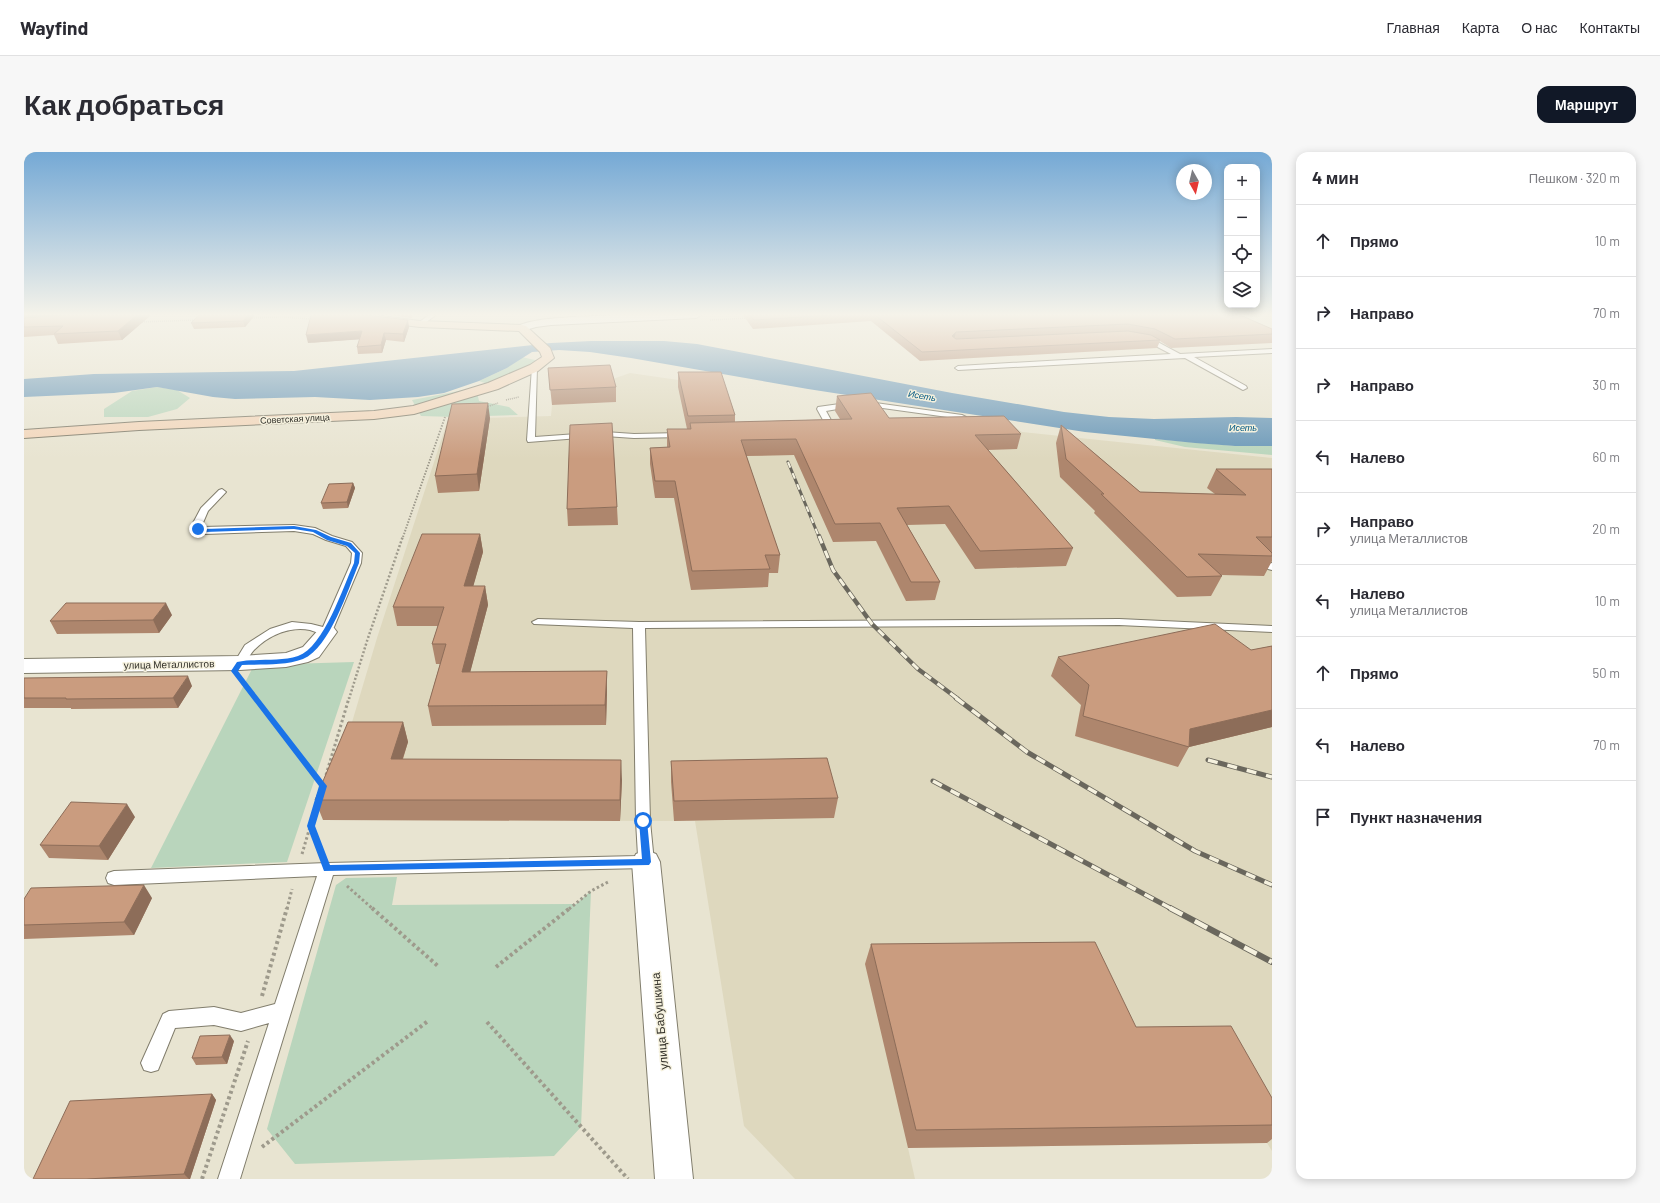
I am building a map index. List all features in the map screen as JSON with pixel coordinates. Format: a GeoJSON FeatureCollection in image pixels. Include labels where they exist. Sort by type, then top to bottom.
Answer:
{"type":"FeatureCollection","features":[{"type":"Feature","properties":{"kind":"street","name":"Советская улица"},"geometry":{"type":"LineString","coordinates":[[26,435],[139,426],[374,415],[414,410],[493,386],[534,368],[541,363]]}},
{"type":"Feature","properties":{"kind":"street","name":"улица Металлистов"},"geometry":{"type":"LineString","coordinates":[[24,666],[240,663],[300,657],[312,652],[327,632]]}},
{"type":"Feature","properties":{"kind":"street","name":"улица Бабушкина"},"geometry":{"type":"LineString","coordinates":[[646,862],[674,1179]]}},
{"type":"Feature","properties":{"kind":"lane"},"geometry":{"type":"LineString","coordinates":[[958,368],[1051,363]]}},
{"type":"Feature","properties":{"kind":"lane"},"geometry":{"type":"LineString","coordinates":[[1199,363],[1244,388]]}},
{"type":"Feature","properties":{"kind":"lane"},"geometry":{"type":"LineString","coordinates":[[534,368],[531,440],[605,434],[634,436],[690,434]]}},
{"type":"Feature","properties":{"kind":"lane"},"geometry":{"type":"LineString","coordinates":[[825,431],[833,431],[821,409],[861,403],[962,417]]}},
{"type":"Feature","properties":{"kind":"lane"},"geometry":{"type":"LineString","coordinates":[[222,492],[204,510],[197,526],[198,529],[294,528],[314,531],[329,538],[349,544],[357,553],[356,563],[327,632],[311,627],[292,626],[274,631],[249,648],[240,663]]}},
{"type":"Feature","properties":{"kind":"lane"},"geometry":{"type":"LineString","coordinates":[[538,622],[639,625],[1119,622],[1272,629]]}},
{"type":"Feature","properties":{"kind":"lane"},"geometry":{"type":"LineString","coordinates":[[114,878],[327,868],[646,862],[643,821],[639,625]]}},
{"type":"Feature","properties":{"kind":"lane"},"geometry":{"type":"LineString","coordinates":[[230,1174],[283,1011],[327,868]]}},
{"type":"Feature","properties":{"kind":"lane"},"geometry":{"type":"LineString","coordinates":[[151,1063],[169,1020],[214,1016],[241,1022],[283,1011]]}},
{"type":"Feature","properties":{"kind":"path"},"geometry":{"type":"LineString","coordinates":[[484,408],[492,406],[502,400],[532,396]]}},
{"type":"Feature","properties":{"kind":"path"},"geometry":{"type":"LineString","coordinates":[[321,792],[367,641],[445,416]]}},
{"type":"Feature","properties":{"kind":"path"},"geometry":{"type":"LineString","coordinates":[[240,663],[235,671],[323,786]]}},
{"type":"Feature","properties":{"kind":"path"},"geometry":{"type":"LineString","coordinates":[[202,1179],[256,1018],[297,870],[319,799]]}},
{"type":"Feature","properties":{"kind":"path"},"geometry":{"type":"LineString","coordinates":[[311,826],[327,868],[439,967]]}},
{"type":"Feature","properties":{"kind":"path"},"geometry":{"type":"LineString","coordinates":[[496,967],[591,891]]}},
{"type":"Feature","properties":{"kind":"path"},"geometry":{"type":"LineString","coordinates":[[230,1174],[428,1021]]}},
{"type":"Feature","properties":{"kind":"path"},"geometry":{"type":"LineString","coordinates":[[487,1022],[628,1179]]}},
{"type":"Feature","properties":{"kind":"shaded area"},"geometry":{"type":"Polygon","coordinates":[[[630,373],[720,386],[733,427],[1003,420],[1022,432],[1272,458],[1272,1151],[1267,1143],[908,1148],[915,1179],[795,1179],[744,1126],[695,821],[323,820],[377,638],[448,419],[551,416],[552,405],[616,402],[610,380],[630,373]]]}},
{"type":"Feature","properties":{"kind":"green space"},"geometry":{"type":"Polygon","coordinates":[[[514,363],[535,363],[488,384],[479,381],[507,368],[514,363]]]}},
{"type":"Feature","properties":{"kind":"green space"},"geometry":{"type":"Polygon","coordinates":[[[157,387],[177,390],[190,398],[177,409],[148,417],[104,417],[104,409],[132,391],[157,387]]]}},
{"type":"Feature","properties":{"kind":"green space"},"geometry":{"type":"Polygon","coordinates":[[[464,390],[477,392],[479,401],[509,407],[518,415],[454,417],[421,416],[412,400],[464,390]]]}},
{"type":"Feature","properties":{"kind":"green space"},"geometry":{"type":"Polygon","coordinates":[[[1155,439],[1235,446],[1272,446],[1272,455],[1185,447],[1155,439]]]}},
{"type":"Feature","properties":{"kind":"green space"},"geometry":{"type":"Polygon","coordinates":[[[354,662],[287,862],[151,868],[254,665],[354,662]]]}},
{"type":"Feature","properties":{"kind":"green space"},"geometry":{"type":"Polygon","coordinates":[[[397,877],[392,905],[576,904],[591,891],[581,1127],[554,1156],[295,1164],[267,1129],[336,885],[346,878],[397,877]]]}},
{"type":"Feature","properties":{"kind":"water"},"geometry":{"type":"Polygon","coordinates":[[[368,363],[515,363],[479,381],[444,393],[418,397],[370,400],[315,397],[235,399],[213,397],[157,387],[114,393],[24,397],[24,379],[94,374],[294,371],[368,363]]]}},
{"type":"Feature","properties":{"kind":"water","name":"Исеть"},"geometry":{"type":"Polygon","coordinates":[[[659,363],[795,363],[952,393],[1064,412],[1109,417],[1154,419],[1236,417],[1272,418],[1272,446],[1235,446],[1085,432],[808,389],[659,363]]]}},
{"type":"Feature","properties":{"kind":"building"},"geometry":{"type":"Polygon","coordinates":[[[610,365],[616,387],[550,390],[548,368],[610,365]]]}},
{"type":"Feature","properties":{"kind":"building"},"geometry":{"type":"Polygon","coordinates":[[[678,372],[721,372],[735,415],[688,416],[678,372]]]}},
{"type":"Feature","properties":{"kind":"building"},"geometry":{"type":"Polygon","coordinates":[[[871,393],[889,418],[1004,416],[1021,434],[975,435],[1073,548],[980,551],[949,506],[897,508],[940,582],[911,582],[880,523],[835,524],[796,439],[741,440],[780,555],[765,555],[770,569],[692,571],[675,481],[655,481],[650,448],[670,447],[667,429],[691,429],[690,423],[852,419],[837,396],[871,393]]]}},
{"type":"Feature","properties":{"kind":"building"},"geometry":{"type":"Polygon","coordinates":[[[488,403],[477,474],[435,476],[452,404],[488,403]]]}},
{"type":"Feature","properties":{"kind":"building"},"geometry":{"type":"Polygon","coordinates":[[[612,423],[617,507],[567,509],[570,425],[612,423]]]}},
{"type":"Feature","properties":{"kind":"building"},"geometry":{"type":"Polygon","coordinates":[[[1061,425],[1140,492],[1246,495],[1216,469],[1272,469],[1272,537],[1256,537],[1272,553],[1272,556],[1198,554],[1222,576],[1187,577],[1101,494],[1104,494],[1066,459],[1061,425]]]}},
{"type":"Feature","properties":{"kind":"building"},"geometry":{"type":"Polygon","coordinates":[[[353,483],[347,502],[321,503],[329,484],[353,483]]]}},
{"type":"Feature","properties":{"kind":"building"},"geometry":{"type":"Polygon","coordinates":[[[422,534],[480,534],[464,586],[485,586],[462,672],[607,671],[605,705],[428,706],[446,644],[432,644],[444,607],[393,607],[422,534]]]}},
{"type":"Feature","properties":{"kind":"building"},"geometry":{"type":"Polygon","coordinates":[[[66,603],[166,603],[153,620],[50,621],[66,603]]]}},
{"type":"Feature","properties":{"kind":"building"},"geometry":{"type":"Polygon","coordinates":[[[1215,624],[1251,650],[1272,646],[1272,710],[1190,729],[1189,747],[1083,716],[1089,685],[1058,657],[1215,624]]]}},
{"type":"Feature","properties":{"kind":"building"},"geometry":{"type":"Polygon","coordinates":[[[188,676],[173,698],[24,698],[24,678],[188,676]]]}},
{"type":"Feature","properties":{"kind":"building"},"geometry":{"type":"Polygon","coordinates":[[[348,722],[403,722],[391,759],[621,760],[620,800],[315,800],[348,722]]]}},
{"type":"Feature","properties":{"kind":"building"},"geometry":{"type":"Polygon","coordinates":[[[827,758],[838,798],[674,801],[671,761],[827,758]]]}},
{"type":"Feature","properties":{"kind":"building"},"geometry":{"type":"Polygon","coordinates":[[[71,802],[127,804],[99,846],[40,845],[71,802]]]}},
{"type":"Feature","properties":{"kind":"building"},"geometry":{"type":"Polygon","coordinates":[[[144,885],[124,922],[24,925],[24,899],[31,888],[144,885]]]}},
{"type":"Feature","properties":{"kind":"building"},"geometry":{"type":"Polygon","coordinates":[[[1095,942],[1136,1027],[1231,1026],[1272,1098],[1272,1125],[916,1130],[871,944],[1095,942]]]}},
{"type":"Feature","properties":{"kind":"building"},"geometry":{"type":"Polygon","coordinates":[[[230,1035],[222,1057],[192,1058],[200,1036],[230,1035]]]}},
{"type":"Feature","properties":{"kind":"building"},"geometry":{"type":"Polygon","coordinates":[[[212,1094],[184,1174],[86,1179],[33,1179],[70,1101],[212,1094]]]}},
{"type":"Feature","properties":{"kind":"railway"},"geometry":{"type":"LineString","coordinates":[[788,462],[819,537]]}},
{"type":"Feature","properties":{"kind":"railway"},"geometry":{"type":"LineString","coordinates":[[819,536],[833,570],[872,624],[918,669],[958,699]]}},
{"type":"Feature","properties":{"kind":"railway"},"geometry":{"type":"LineString","coordinates":[[956,698],[1027,752],[1195,851],[1272,885]]}},
{"type":"Feature","properties":{"kind":"railway"},"geometry":{"type":"LineString","coordinates":[[1208,760],[1272,777]]}},
{"type":"Feature","properties":{"kind":"railway"},"geometry":{"type":"LineString","coordinates":[[933,781],[1172,909]]}},
{"type":"Feature","properties":{"kind":"railway"},"geometry":{"type":"LineString","coordinates":[[1170,908],[1272,962]]}},
{"type":"Feature","properties":{"kind":"route"},"geometry":{"type":"LineString","coordinates":[[198,529],[294,528],[314,531],[329,538],[349,544],[357,553],[356,563],[327,632],[312,652],[300,657],[286,660],[240,663],[235,671],[323,786],[311,826],[327,868],[646,862],[643,821]]}}]}
